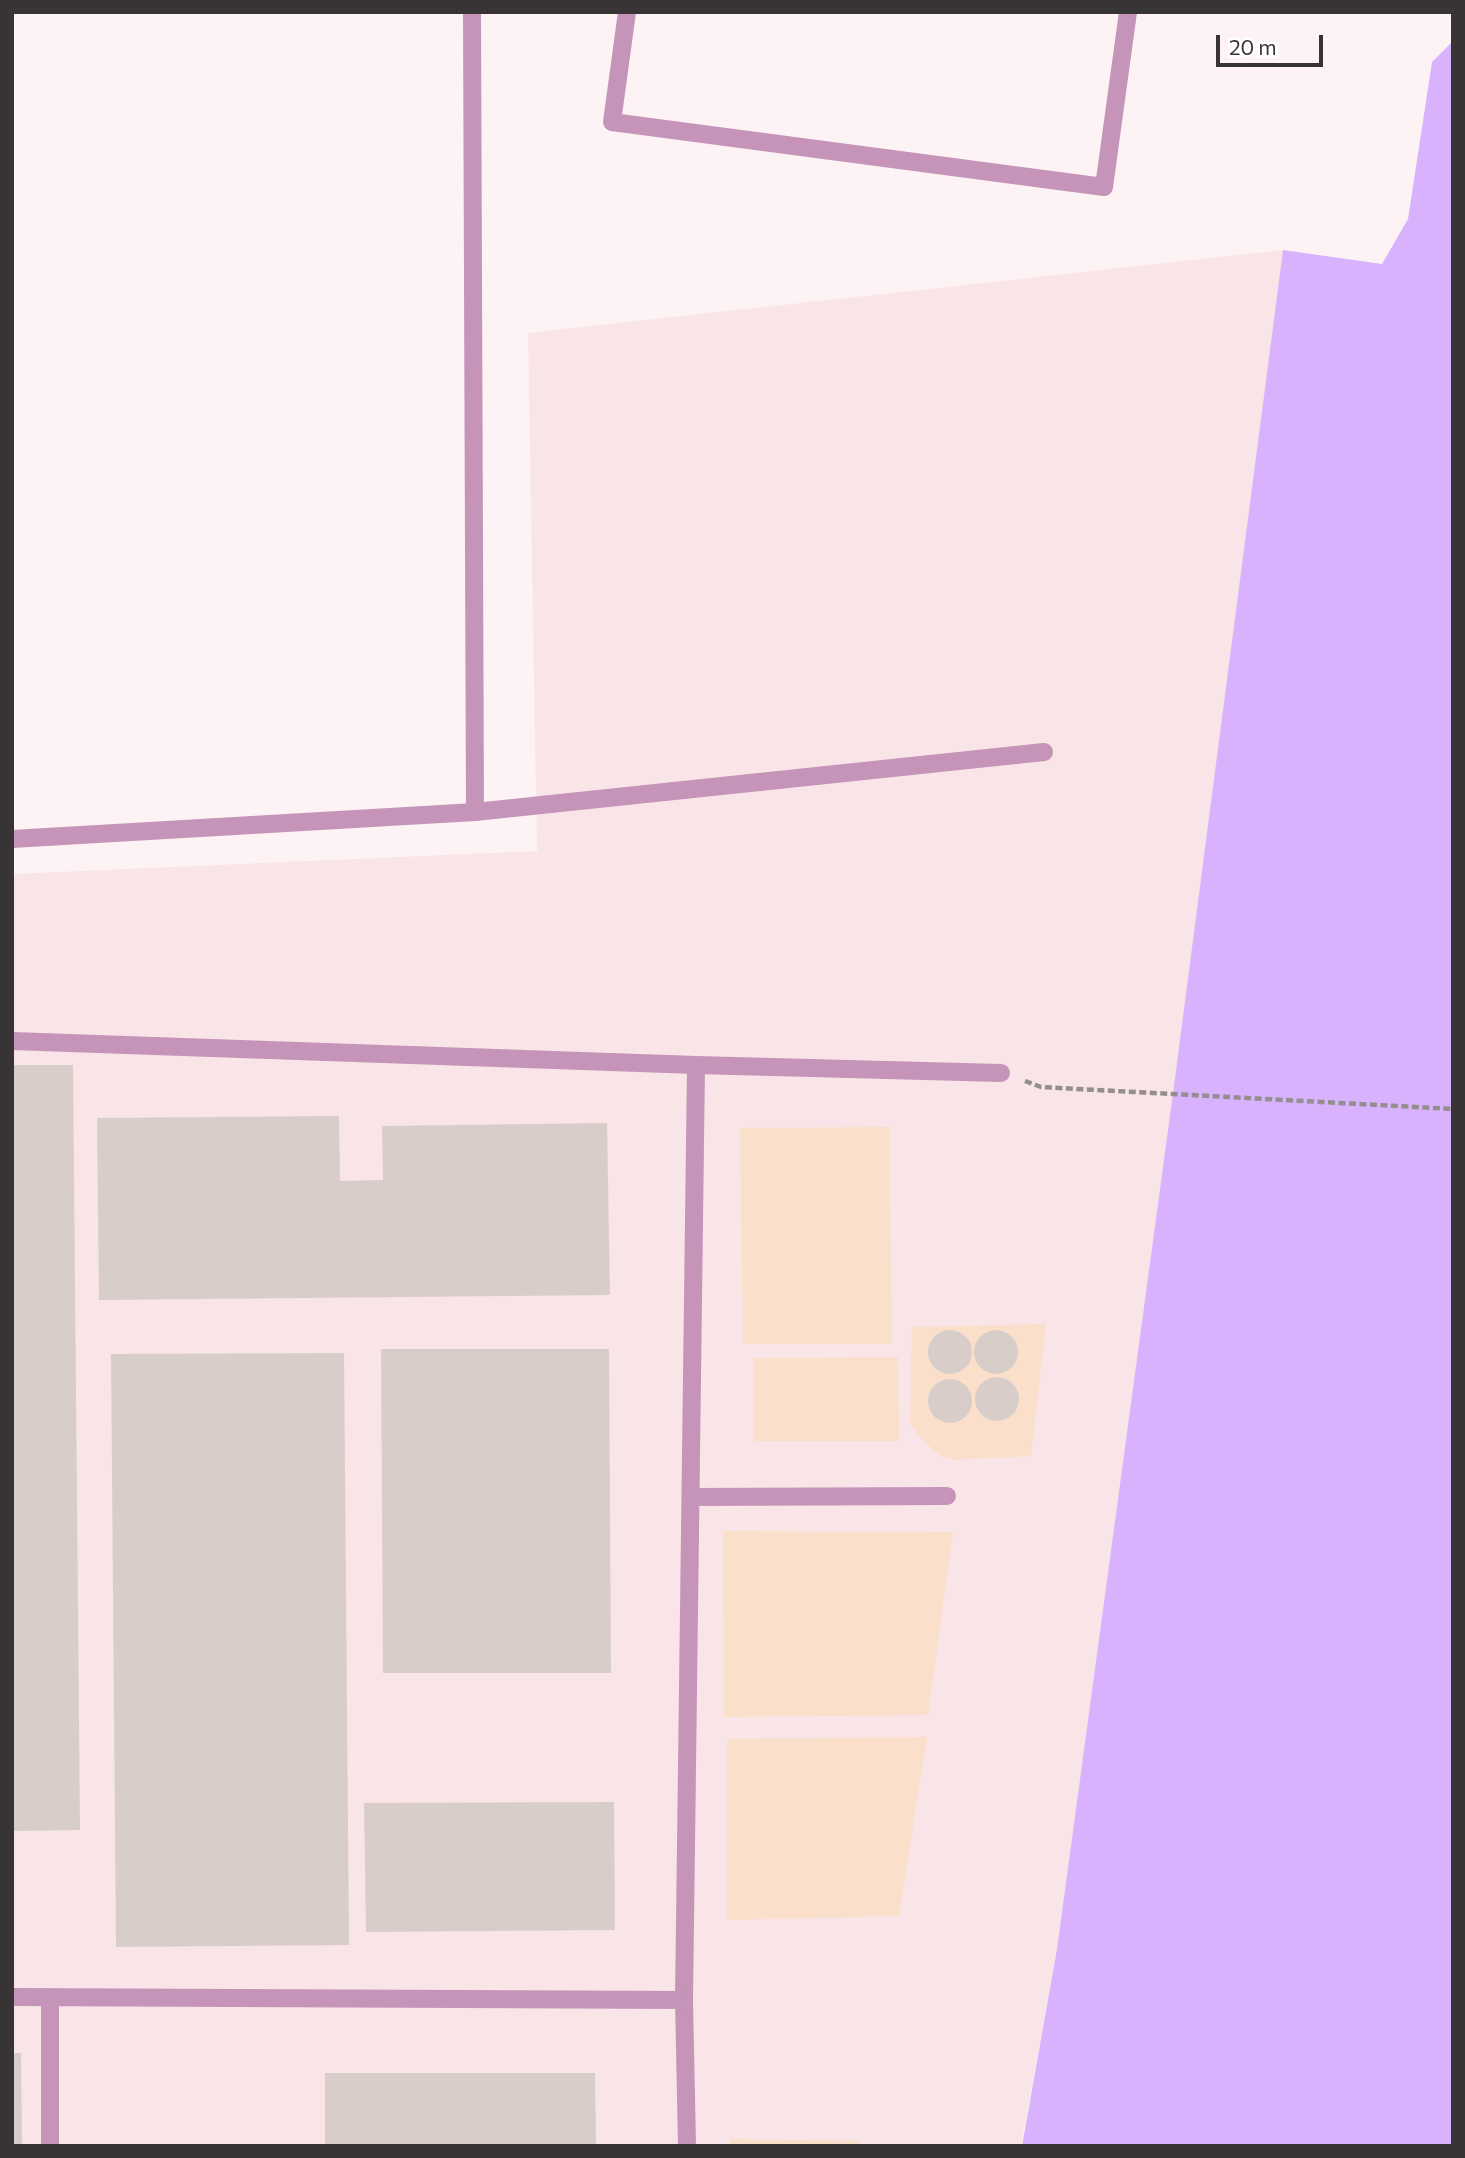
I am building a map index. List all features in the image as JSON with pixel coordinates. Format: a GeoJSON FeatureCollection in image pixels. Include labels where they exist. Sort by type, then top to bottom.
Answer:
{"type":"FeatureCollection","features":[{"type":"Feature","properties":{"kind":"street"},"geometry":{"type":"LineString","coordinates":[[472,12],[475,812]]}},
{"type":"Feature","properties":{"kind":"street"},"geometry":{"type":"LineString","coordinates":[[626,12],[612,122],[1104,187],[1128,12]]}},
{"type":"Feature","properties":{"kind":"street"},"geometry":{"type":"LineString","coordinates":[[12,839],[475,812],[1044,752]]}},
{"type":"Feature","properties":{"kind":"street"},"geometry":{"type":"LineString","coordinates":[[12,1041],[1001,1073]]}},
{"type":"Feature","properties":{"kind":"street"},"geometry":{"type":"LineString","coordinates":[[687,2146],[684,2000],[696,1065]]}},
{"type":"Feature","properties":{"kind":"street"},"geometry":{"type":"LineString","coordinates":[[691,1497],[947,1496]]}},
{"type":"Feature","properties":{"kind":"street"},"geometry":{"type":"LineString","coordinates":[[12,1997],[684,2000]]}},
{"type":"Feature","properties":{"kind":"street"},"geometry":{"type":"LineString","coordinates":[[50,1998],[50,2146]]}},
{"type":"Feature","properties":{"kind":"path"},"geometry":{"type":"LineString","coordinates":[[1001,1073],[1041,1087],[1453,1110]]}},
{"type":"Feature","properties":{"kind":"shaded area"},"geometry":{"type":"Polygon","coordinates":[[[1453,41],[1453,2146],[1022,2146],[1057,1949],[1173,1093],[1283,250],[1382,264],[1408,219],[1432,62],[1453,41]]]}},
{"type":"Feature","properties":{"kind":"shaded area"},"geometry":{"type":"Polygon","coordinates":[[[1283,250],[1173,1093],[1057,1949],[1021,2146],[12,2146],[12,874],[537,851],[528,333],[1283,250]]]}},
{"type":"Feature","properties":{"kind":"shaded area"},"geometry":{"type":"Polygon","coordinates":[[[889,1127],[892,1344],[743,1344],[740,1128],[889,1127]]]}},
{"type":"Feature","properties":{"kind":"shaded area"},"geometry":{"type":"Polygon","coordinates":[[[1046,1324],[1031,1456],[953,1460],[939,1455],[921,1438],[910,1423],[912,1327],[1046,1324]]]}},
{"type":"Feature","properties":{"kind":"shaded area"},"geometry":{"type":"Polygon","coordinates":[[[898,1357],[899,1441],[754,1441],[753,1358],[898,1357]]]}},
{"type":"Feature","properties":{"kind":"shaded area"},"geometry":{"type":"Polygon","coordinates":[[[723,1531],[953,1532],[928,1715],[724,1717],[723,1531]]]}},
{"type":"Feature","properties":{"kind":"shaded area"},"geometry":{"type":"Polygon","coordinates":[[[927,1737],[899,1916],[727,1920],[727,1739],[927,1737]]]}},
{"type":"Feature","properties":{"kind":"shaded area"},"geometry":{"type":"Polygon","coordinates":[[[730,2139],[860,2141],[859,2146],[730,2146],[730,2139]]]}},
{"type":"Feature","properties":{"kind":"building"},"geometry":{"type":"Polygon","coordinates":[[[12,1065],[73,1065],[80,1830],[12,1831],[12,1065]]]}},
{"type":"Feature","properties":{"kind":"building"},"geometry":{"type":"Polygon","coordinates":[[[339,1116],[340,1181],[383,1180],[382,1126],[607,1123],[610,1295],[99,1300],[97,1118],[339,1116]]]}},
{"type":"Feature","properties":{"kind":"building"},"geometry":{"type":"Polygon","coordinates":[[[950,1330],[959,1331],[966,1336],[971,1343],[971,1361],[966,1368],[959,1373],[950,1374],[941,1373],[934,1368],[929,1361],[928,1352],[929,1343],[934,1336],[941,1331],[950,1330]]]}},
{"type":"Feature","properties":{"kind":"building"},"geometry":{"type":"Polygon","coordinates":[[[996,1330],[1005,1331],[1012,1336],[1017,1343],[1017,1361],[1012,1368],[1005,1373],[996,1374],[987,1373],[980,1368],[975,1361],[974,1352],[975,1343],[980,1336],[987,1331],[996,1330]]]}},
{"type":"Feature","properties":{"kind":"building"},"geometry":{"type":"Polygon","coordinates":[[[381,1349],[609,1349],[611,1673],[383,1673],[381,1349]]]}},
{"type":"Feature","properties":{"kind":"building"},"geometry":{"type":"Polygon","coordinates":[[[344,1353],[349,1945],[116,1947],[111,1354],[344,1353]]]}},
{"type":"Feature","properties":{"kind":"building"},"geometry":{"type":"Polygon","coordinates":[[[997,1377],[1006,1378],[1013,1383],[1018,1390],[1018,1408],[1013,1415],[1006,1420],[997,1421],[988,1420],[981,1415],[976,1408],[975,1399],[976,1390],[981,1383],[988,1378],[997,1377]]]}},
{"type":"Feature","properties":{"kind":"building"},"geometry":{"type":"Polygon","coordinates":[[[950,1379],[959,1380],[966,1385],[971,1392],[971,1410],[966,1417],[959,1422],[950,1423],[941,1422],[934,1417],[929,1410],[928,1401],[929,1392],[934,1385],[941,1380],[950,1379]]]}},
{"type":"Feature","properties":{"kind":"building"},"geometry":{"type":"Polygon","coordinates":[[[614,1802],[615,1930],[366,1932],[364,1803],[614,1802]]]}},
{"type":"Feature","properties":{"kind":"building"},"geometry":{"type":"Polygon","coordinates":[[[12,2053],[21,2053],[22,2146],[12,2146],[12,2053]]]}},
{"type":"Feature","properties":{"kind":"building"},"geometry":{"type":"Polygon","coordinates":[[[325,2073],[595,2073],[596,2146],[325,2146],[325,2073]]]}}]}
